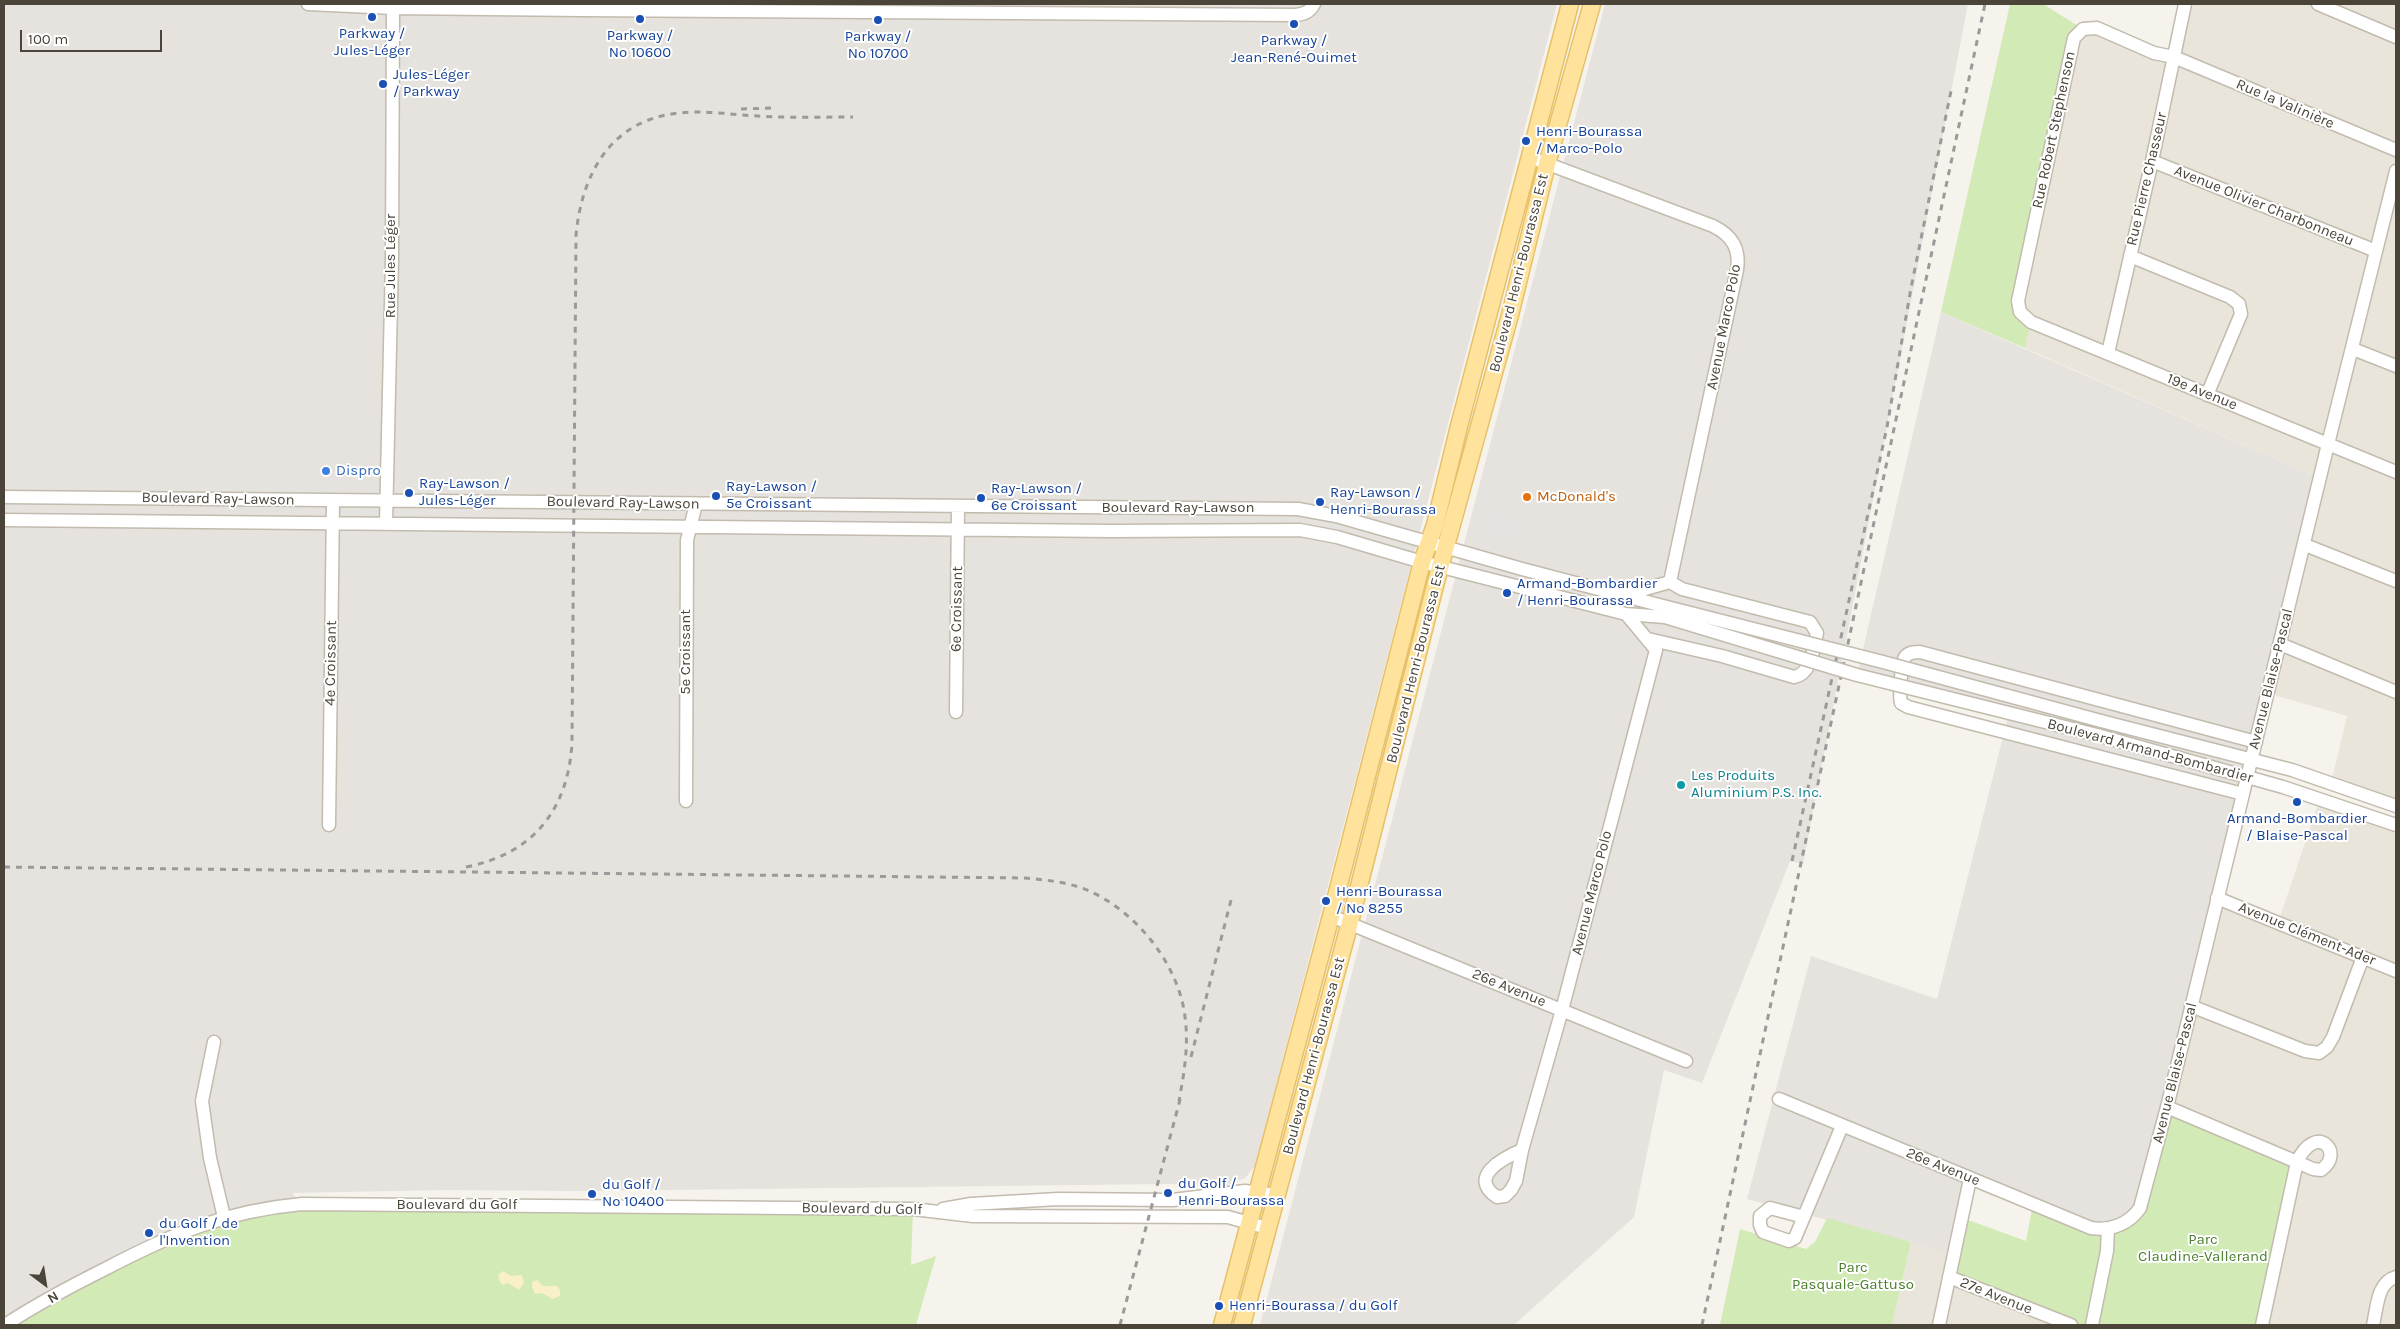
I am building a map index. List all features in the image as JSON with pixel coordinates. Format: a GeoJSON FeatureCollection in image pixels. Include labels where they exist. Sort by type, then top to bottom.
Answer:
{"type":"FeatureCollection","features":[{"type":"Feature","properties":{"kind":"main road","name":"Boulevard Henri-Bourassa Est"},"geometry":{"type":"LineString","coordinates":[[1222,1325],[1570,4]]}},
{"type":"Feature","properties":{"kind":"main road","name":"Boulevard Henri-Bourassa Est"},"geometry":{"type":"LineString","coordinates":[[1242,1325],[1350,922],[1440,566],[1447,547],[1512,306],[1547,164],[1592,4]]}},
{"type":"Feature","properties":{"kind":"street"},"geometry":{"type":"LineString","coordinates":[[308,4],[393,8],[1304,14],[1314,4]]}},
{"type":"Feature","properties":{"kind":"street","name":"Rue Pierre Chasseur"},"geometry":{"type":"LineString","coordinates":[[2108,353],[2152,161],[2185,4]]}},
{"type":"Feature","properties":{"kind":"street"},"geometry":{"type":"LineString","coordinates":[[2318,4],[2396,36]]}},
{"type":"Feature","properties":{"kind":"street","name":"Rue Jules Léger"},"geometry":{"type":"LineString","coordinates":[[386,523],[392,269],[393,8]]}},
{"type":"Feature","properties":{"kind":"street","name":"Rue Robert Stephenson"},"geometry":{"type":"LineString","coordinates":[[2018,301],[2074,38],[2083,29],[2090,27],[2154,53],[2174,58]]}},
{"type":"Feature","properties":{"kind":"street","name":"Rue la Valinière"},"geometry":{"type":"LineString","coordinates":[[2174,58],[2396,150]]}},
{"type":"Feature","properties":{"kind":"street","name":"Avenue Marco Polo"},"geometry":{"type":"LineString","coordinates":[[1530,158],[1713,226],[1727,235],[1737,248],[1738,270],[1670,582]]}},
{"type":"Feature","properties":{"kind":"street","name":"Avenue Olivier Charbonneau"},"geometry":{"type":"LineString","coordinates":[[2152,161],[2376,251]]}},
{"type":"Feature","properties":{"kind":"street","name":"Avenue Blaise-Pascal"},"geometry":{"type":"LineString","coordinates":[[2108,1228],[2128,1220],[2140,1208],[2168,1107],[2217,898],[2396,171]]}},
{"type":"Feature","properties":{"kind":"street"},"geometry":{"type":"LineString","coordinates":[[2130,256],[2230,297],[2239,304],[2241,314],[2207,395]]}},
{"type":"Feature","properties":{"kind":"street","name":"19e Avenue"},"geometry":{"type":"LineString","coordinates":[[2018,301],[2020,312],[2031,322],[2396,472]]}},
{"type":"Feature","properties":{"kind":"street"},"geometry":{"type":"LineString","coordinates":[[2353,349],[2396,366]]}},
{"type":"Feature","properties":{"kind":"street","name":"Boulevard Ray-Lawson"},"geometry":{"type":"LineString","coordinates":[[4,497],[1298,509],[1336,516],[1447,547]]}},
{"type":"Feature","properties":{"kind":"street","name":"4e Croissant"},"geometry":{"type":"LineString","coordinates":[[329,825],[333,501]]}},
{"type":"Feature","properties":{"kind":"street","name":"5e Croissant"},"geometry":{"type":"LineString","coordinates":[[686,801],[687,540],[696,504]]}},
{"type":"Feature","properties":{"kind":"street","name":"6e Croissant"},"geometry":{"type":"LineString","coordinates":[[956,712],[958,506]]}},
{"type":"Feature","properties":{"kind":"street"},"geometry":{"type":"LineString","coordinates":[[998,506],[998,529]]}},
{"type":"Feature","properties":{"kind":"street","name":"Boulevard Ray-Lawson"},"geometry":{"type":"LineString","coordinates":[[4,520],[1300,530],[1337,537],[1440,566]]}},
{"type":"Feature","properties":{"kind":"street"},"geometry":{"type":"LineString","coordinates":[[2305,545],[2396,581]]}},
{"type":"Feature","properties":{"kind":"street","name":"Boulevard Armand-Bombardier"},"geometry":{"type":"LineString","coordinates":[[1447,547],[1623,595],[1664,611],[1857,675],[2098,735],[2320,798],[2396,825]]}},
{"type":"Feature","properties":{"kind":"street","name":"Boulevard Armand-Bombardier"},"geometry":{"type":"LineString","coordinates":[[1440,566],[1626,614],[1664,611],[1883,662],[2300,773],[2396,806]]}},
{"type":"Feature","properties":{"kind":"street"},"geometry":{"type":"LineString","coordinates":[[1626,614],[1648,639],[1722,656],[1794,678],[1801,676],[1806,670],[1817,633],[1810,622],[1682,589],[1670,582]]}},
{"type":"Feature","properties":{"kind":"street","name":"Boulevard Armand-Bombardier"},"geometry":{"type":"LineString","coordinates":[[1623,595],[1670,582]]}},
{"type":"Feature","properties":{"kind":"street","name":"Avenue Marco Polo"},"geometry":{"type":"LineString","coordinates":[[1522,1150],[1562,1010],[1656,650],[1648,639]]}},
{"type":"Feature","properties":{"kind":"street"},"geometry":{"type":"LineString","coordinates":[[2280,644],[2396,692]]}},
{"type":"Feature","properties":{"kind":"street","name":"Boulevard Armand-Bombardier"},"geometry":{"type":"LineString","coordinates":[[2243,794],[1908,706],[1901,703],[1899,695],[1904,658],[1910,653],[1920,652],[2256,742]]}},
{"type":"Feature","properties":{"kind":"street","name":"Avenue Clément-Ader"},"geometry":{"type":"LineString","coordinates":[[2217,898],[2396,971]]}},
{"type":"Feature","properties":{"kind":"street","name":"26e Avenue"},"geometry":{"type":"LineString","coordinates":[[1331,916],[1350,922],[1686,1061]]}},
{"type":"Feature","properties":{"kind":"street"},"geometry":{"type":"LineString","coordinates":[[2191,1006],[2305,1051],[2319,1053],[2327,1047],[2333,1037],[2363,957]]}},
{"type":"Feature","properties":{"kind":"street"},"geometry":{"type":"LineString","coordinates":[[214,1042],[202,1101],[210,1158],[224,1217]]}},
{"type":"Feature","properties":{"kind":"street","name":"26e Avenue"},"geometry":{"type":"LineString","coordinates":[[1779,1099],[2091,1228],[2108,1228]]}},
{"type":"Feature","properties":{"kind":"street"},"geometry":{"type":"LineString","coordinates":[[2168,1107],[2297,1162],[2262,1325]]}},
{"type":"Feature","properties":{"kind":"street"},"geometry":{"type":"LineString","coordinates":[[1804,1217],[1842,1126]]}},
{"type":"Feature","properties":{"kind":"street"},"geometry":{"type":"LineString","coordinates":[[1939,1325],[1970,1179]]}},
{"type":"Feature","properties":{"kind":"street","name":"Boulevard du Golf"},"geometry":{"type":"LineString","coordinates":[[5,1325],[55,1294],[175,1234],[224,1217],[274,1207],[302,1204],[935,1210],[971,1204],[1048,1199],[1173,1200],[1245,1191],[1278,1195]]}},
{"type":"Feature","properties":{"kind":"street","name":"Boulevard du Golf"},"geometry":{"type":"LineString","coordinates":[[935,1210],[956,1214],[992,1216],[1228,1217],[1267,1228]]}},
{"type":"Feature","properties":{"kind":"street"},"geometry":{"type":"LineString","coordinates":[[2092,1325],[2107,1251],[2108,1228]]}},
{"type":"Feature","properties":{"kind":"street","name":"27e Avenue"},"geometry":{"type":"LineString","coordinates":[[1949,1277],[2071,1325]]}},
{"type":"Feature","properties":{"kind":"street"},"geometry":{"type":"LineString","coordinates":[[2373,1325],[2384,1284],[2389,1279],[2396,1277]]}},
{"type":"Feature","properties":{"kind":"shaded area"},"geometry":{"type":"Polygon","coordinates":[[[4,4],[1557,4],[1255,1166],[1245,1178],[1227,1185],[1167,1184],[585,1191],[445,1190],[292,1193],[309,1212],[4,1325],[4,4]]]}},
{"type":"Feature","properties":{"kind":"shaded area"},"geometry":{"type":"Polygon","coordinates":[[[1605,4],[1968,4],[1803,864],[1790,861],[1702,1083],[1664,1070],[1634,1217],[1514,1325],[1260,1325],[1605,4]]]}},
{"type":"Feature","properties":{"kind":"shaded area"},"geometry":{"type":"Polygon","coordinates":[[[2185,4],[2396,4],[2396,806],[2331,783],[2347,716],[2267,693],[2321,479],[2025,348],[2031,322],[2018,301],[2074,38],[2097,28],[2174,57],[2185,4]]]}},
{"type":"Feature","properties":{"kind":"shaded area"},"geometry":{"type":"Polygon","coordinates":[[[1941,312],[2321,479],[2143,1201],[2108,1228],[1970,1179],[1953,1256],[1911,1242],[1747,1199],[1811,956],[1937,999],[2009,713],[1857,675],[1941,312]]]}},
{"type":"Feature","properties":{"kind":"shaded area"},"geometry":{"type":"Polygon","coordinates":[[[1487,469],[1501,472],[1492,507],[1527,516],[1519,546],[1470,533],[1487,469]]]}},
{"type":"Feature","properties":{"kind":"shaded area"},"geometry":{"type":"Polygon","coordinates":[[[2320,798],[2396,825],[2396,1325],[2262,1325],[2167,1107],[2217,898],[2278,923],[2320,798]]]}},
{"type":"Feature","properties":{"kind":"shaded area"},"geometry":{"type":"Polygon","coordinates":[[[1911,1242],[1953,1256],[2070,1325],[1892,1325],[1911,1242]]]}},
{"type":"Feature","properties":{"kind":"green space"},"geometry":{"type":"Polygon","coordinates":[[[2010,4],[2043,4],[2083,29],[2078,33],[2018,301],[2031,322],[2025,348],[1941,312],[2010,4]]]}},
{"type":"Feature","properties":{"kind":"green space","name":"Parc Claudine-Vallerand"},"geometry":{"type":"Polygon","coordinates":[[[2167,1107],[2297,1162],[2262,1325],[2070,1325],[1949,1277],[1960,1217],[2026,1241],[2033,1204],[2091,1228],[2135,1214],[2167,1107]]]}},
{"type":"Feature","properties":{"kind":"green space"},"geometry":{"type":"Polygon","coordinates":[[[274,1207],[913,1209],[911,1265],[936,1256],[916,1325],[5,1325],[136,1253],[274,1207]]]}},
{"type":"Feature","properties":{"kind":"green space","name":"Parc Pasquale-Gattuso"},"geometry":{"type":"Polygon","coordinates":[[[1827,1218],[1911,1242],[1892,1325],[1720,1325],[1740,1229],[1806,1249],[1815,1242],[1827,1218]]]}},
{"type":"Feature","properties":{"kind":"sand"},"geometry":{"type":"Polygon","coordinates":[[[503,1271],[511,1276],[522,1275],[524,1283],[519,1290],[508,1283],[503,1285],[500,1282],[498,1275],[503,1271]]]}},
{"type":"Feature","properties":{"kind":"sand"},"geometry":{"type":"Polygon","coordinates":[[[537,1280],[543,1286],[557,1286],[560,1290],[560,1296],[552,1299],[542,1293],[535,1294],[532,1282],[537,1280]]]}},
{"type":"Feature","properties":{"kind":"railway"},"geometry":{"type":"LineString","coordinates":[[1702,1325],[1985,4]]}},
{"type":"Feature","properties":{"kind":"railway"},"geometry":{"type":"LineString","coordinates":[[1792,861],[1887,427],[1911,288],[1951,91]]}},
{"type":"Feature","properties":{"kind":"railway"},"geometry":{"type":"LineString","coordinates":[[741,109],[773,108]]}},
{"type":"Feature","properties":{"kind":"railway"},"geometry":{"type":"LineString","coordinates":[[466,867],[490,861],[510,852],[528,840],[543,825],[554,808],[563,789],[569,767],[572,743],[576,235],[579,212],[593,171],[604,153],[618,138],[635,126],[655,118],[679,113],[699,112],[770,117],[853,117]]}},
{"type":"Feature","properties":{"kind":"railway"},"geometry":{"type":"LineString","coordinates":[[4,867],[1025,878],[1066,883],[1107,900],[1123,912],[1139,926],[1165,960],[1174,978],[1185,1017],[1186,1049],[1179,1101]]}},
{"type":"Feature","properties":{"kind":"railway"},"geometry":{"type":"LineString","coordinates":[[1191,1057],[1231,900]]}},
{"type":"Feature","properties":{"kind":"railway"},"geometry":{"type":"LineString","coordinates":[[1120,1325],[1181,1096]]}},
{"type":"Feature","properties":{"kind":"place","name":"Parkway / Jules-Léger"},"geometry":{"type":"Point","coordinates":[372,17]}},
{"type":"Feature","properties":{"kind":"place","name":"Parkway / No 10600"},"geometry":{"type":"Point","coordinates":[640,19]}},
{"type":"Feature","properties":{"kind":"place","name":"Parkway / No 10700"},"geometry":{"type":"Point","coordinates":[878,20]}},
{"type":"Feature","properties":{"kind":"place","name":"Parkway / Jean-René-Ouimet"},"geometry":{"type":"Point","coordinates":[1294,24]}},
{"type":"Feature","properties":{"kind":"place","name":"Jules-Léger / Parkway"},"geometry":{"type":"Point","coordinates":[383,84]}},
{"type":"Feature","properties":{"kind":"place","name":"Henri-Bourassa / Marco-Polo"},"geometry":{"type":"Point","coordinates":[1526,141]}},
{"type":"Feature","properties":{"kind":"place","name":"Dispro"},"geometry":{"type":"Point","coordinates":[326,471]}},
{"type":"Feature","properties":{"kind":"place","name":"Ray-Lawson / Jules-Léger"},"geometry":{"type":"Point","coordinates":[409,493]}},
{"type":"Feature","properties":{"kind":"place","name":"Ray-Lawson / 5e Croissant"},"geometry":{"type":"Point","coordinates":[716,496]}},
{"type":"Feature","properties":{"kind":"place","name":"McDonald's"},"geometry":{"type":"Point","coordinates":[1527,497]}},
{"type":"Feature","properties":{"kind":"place","name":"Ray-Lawson / 6e Croissant"},"geometry":{"type":"Point","coordinates":[981,498]}},
{"type":"Feature","properties":{"kind":"place","name":"Ray-Lawson / Henri-Bourassa"},"geometry":{"type":"Point","coordinates":[1320,502]}},
{"type":"Feature","properties":{"kind":"place","name":"Armand-Bombardier / Henri-Bourassa"},"geometry":{"type":"Point","coordinates":[1507,593]}},
{"type":"Feature","properties":{"kind":"place","name":"Les Produits Aluminium P.S. Inc."},"geometry":{"type":"Point","coordinates":[1681,785]}},
{"type":"Feature","properties":{"kind":"place","name":"Armand-Bombardier / Blaise-Pascal"},"geometry":{"type":"Point","coordinates":[2297,802]}},
{"type":"Feature","properties":{"kind":"place","name":"Henri-Bourassa / No 8255"},"geometry":{"type":"Point","coordinates":[1326,901]}},
{"type":"Feature","properties":{"kind":"place","name":"du Golf / Henri-Bourassa"},"geometry":{"type":"Point","coordinates":[1168,1193]}},
{"type":"Feature","properties":{"kind":"place","name":"du Golf / No 10400"},"geometry":{"type":"Point","coordinates":[592,1194]}},
{"type":"Feature","properties":{"kind":"place","name":"du Golf / de l'Invention"},"geometry":{"type":"Point","coordinates":[149,1233]}},
{"type":"Feature","properties":{"kind":"place","name":"Henri-Bourassa / du Golf"},"geometry":{"type":"Point","coordinates":[1219,1306]}}]}
